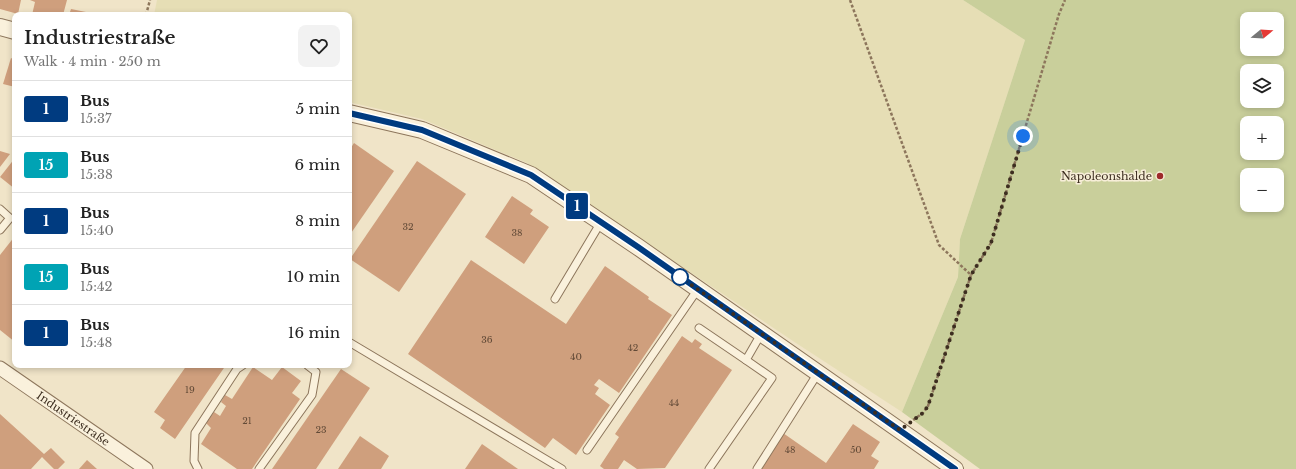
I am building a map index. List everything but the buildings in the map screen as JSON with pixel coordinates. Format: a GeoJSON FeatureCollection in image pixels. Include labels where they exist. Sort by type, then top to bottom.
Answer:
{"type":"FeatureCollection","features":[{"type":"Feature","properties":{"kind":"street"},"geometry":{"type":"LineString","coordinates":[[0,27],[12,30]]}},
{"type":"Feature","properties":{"kind":"street"},"geometry":{"type":"LineString","coordinates":[[352,114],[422,130],[531,175],[900,430],[952,468]]}},
{"type":"Feature","properties":{"kind":"street","name":"Industriestraße"},"geometry":{"type":"LineString","coordinates":[[0,368],[146,469]]}},
{"type":"Feature","properties":{"kind":"lane"},"geometry":{"type":"LineString","coordinates":[[0,209],[10,218],[0,230]]}},
{"type":"Feature","properties":{"kind":"lane"},"geometry":{"type":"LineString","coordinates":[[555,299],[601,222]]}},
{"type":"Feature","properties":{"kind":"lane"},"geometry":{"type":"LineString","coordinates":[[587,450],[698,290]]}},
{"type":"Feature","properties":{"kind":"lane"},"geometry":{"type":"LineString","coordinates":[[699,328],[772,378],[710,469]]}},
{"type":"Feature","properties":{"kind":"lane"},"geometry":{"type":"LineString","coordinates":[[746,360],[761,334]]}},
{"type":"Feature","properties":{"kind":"lane"},"geometry":{"type":"LineString","coordinates":[[352,344],[562,469]]}},
{"type":"Feature","properties":{"kind":"lane"},"geometry":{"type":"LineString","coordinates":[[198,469],[194,461],[195,433],[238,368]]}},
{"type":"Feature","properties":{"kind":"lane"},"geometry":{"type":"LineString","coordinates":[[259,469],[312,395],[316,372],[311,368]]}},
{"type":"Feature","properties":{"kind":"lane"},"geometry":{"type":"LineString","coordinates":[[757,469],[818,374]]}},
{"type":"Feature","properties":{"kind":"path"},"geometry":{"type":"LineString","coordinates":[[147,12],[150,0]]}},
{"type":"Feature","properties":{"kind":"path"},"geometry":{"type":"LineString","coordinates":[[850,0],[939,245],[971,275]]}},
{"type":"Feature","properties":{"kind":"path"},"geometry":{"type":"LineString","coordinates":[[900,430],[923,413],[928,406],[971,275],[991,243],[1065,0]]}},
{"type":"Feature","properties":{"kind":"shaded area"},"geometry":{"type":"Polygon","coordinates":[[[157,0],[963,0],[1025,40],[960,239],[958,277],[902,412],[527,163],[422,119],[352,103],[352,12],[155,12],[157,0]]]}},
{"type":"Feature","properties":{"kind":"green space"},"geometry":{"type":"Polygon","coordinates":[[[963,0],[1296,0],[1296,469],[980,469],[902,412],[958,277],[960,239],[1025,40],[963,0]]]}},
{"type":"Feature","properties":{"kind":"bus line","name":"1"},"geometry":{"type":"LineString","coordinates":[[352,114],[422,130],[531,175],[638,247],[955,469]]}},
{"type":"Feature","properties":{"kind":"place","name":"Napoleonshalde"},"geometry":{"type":"Point","coordinates":[1160,176]}},
{"type":"Feature","properties":{"kind":"route"},"geometry":{"type":"LineString","coordinates":[[680,277],[900,430],[923,413],[928,406],[971,275],[991,243],[1023,136]]}}]}
